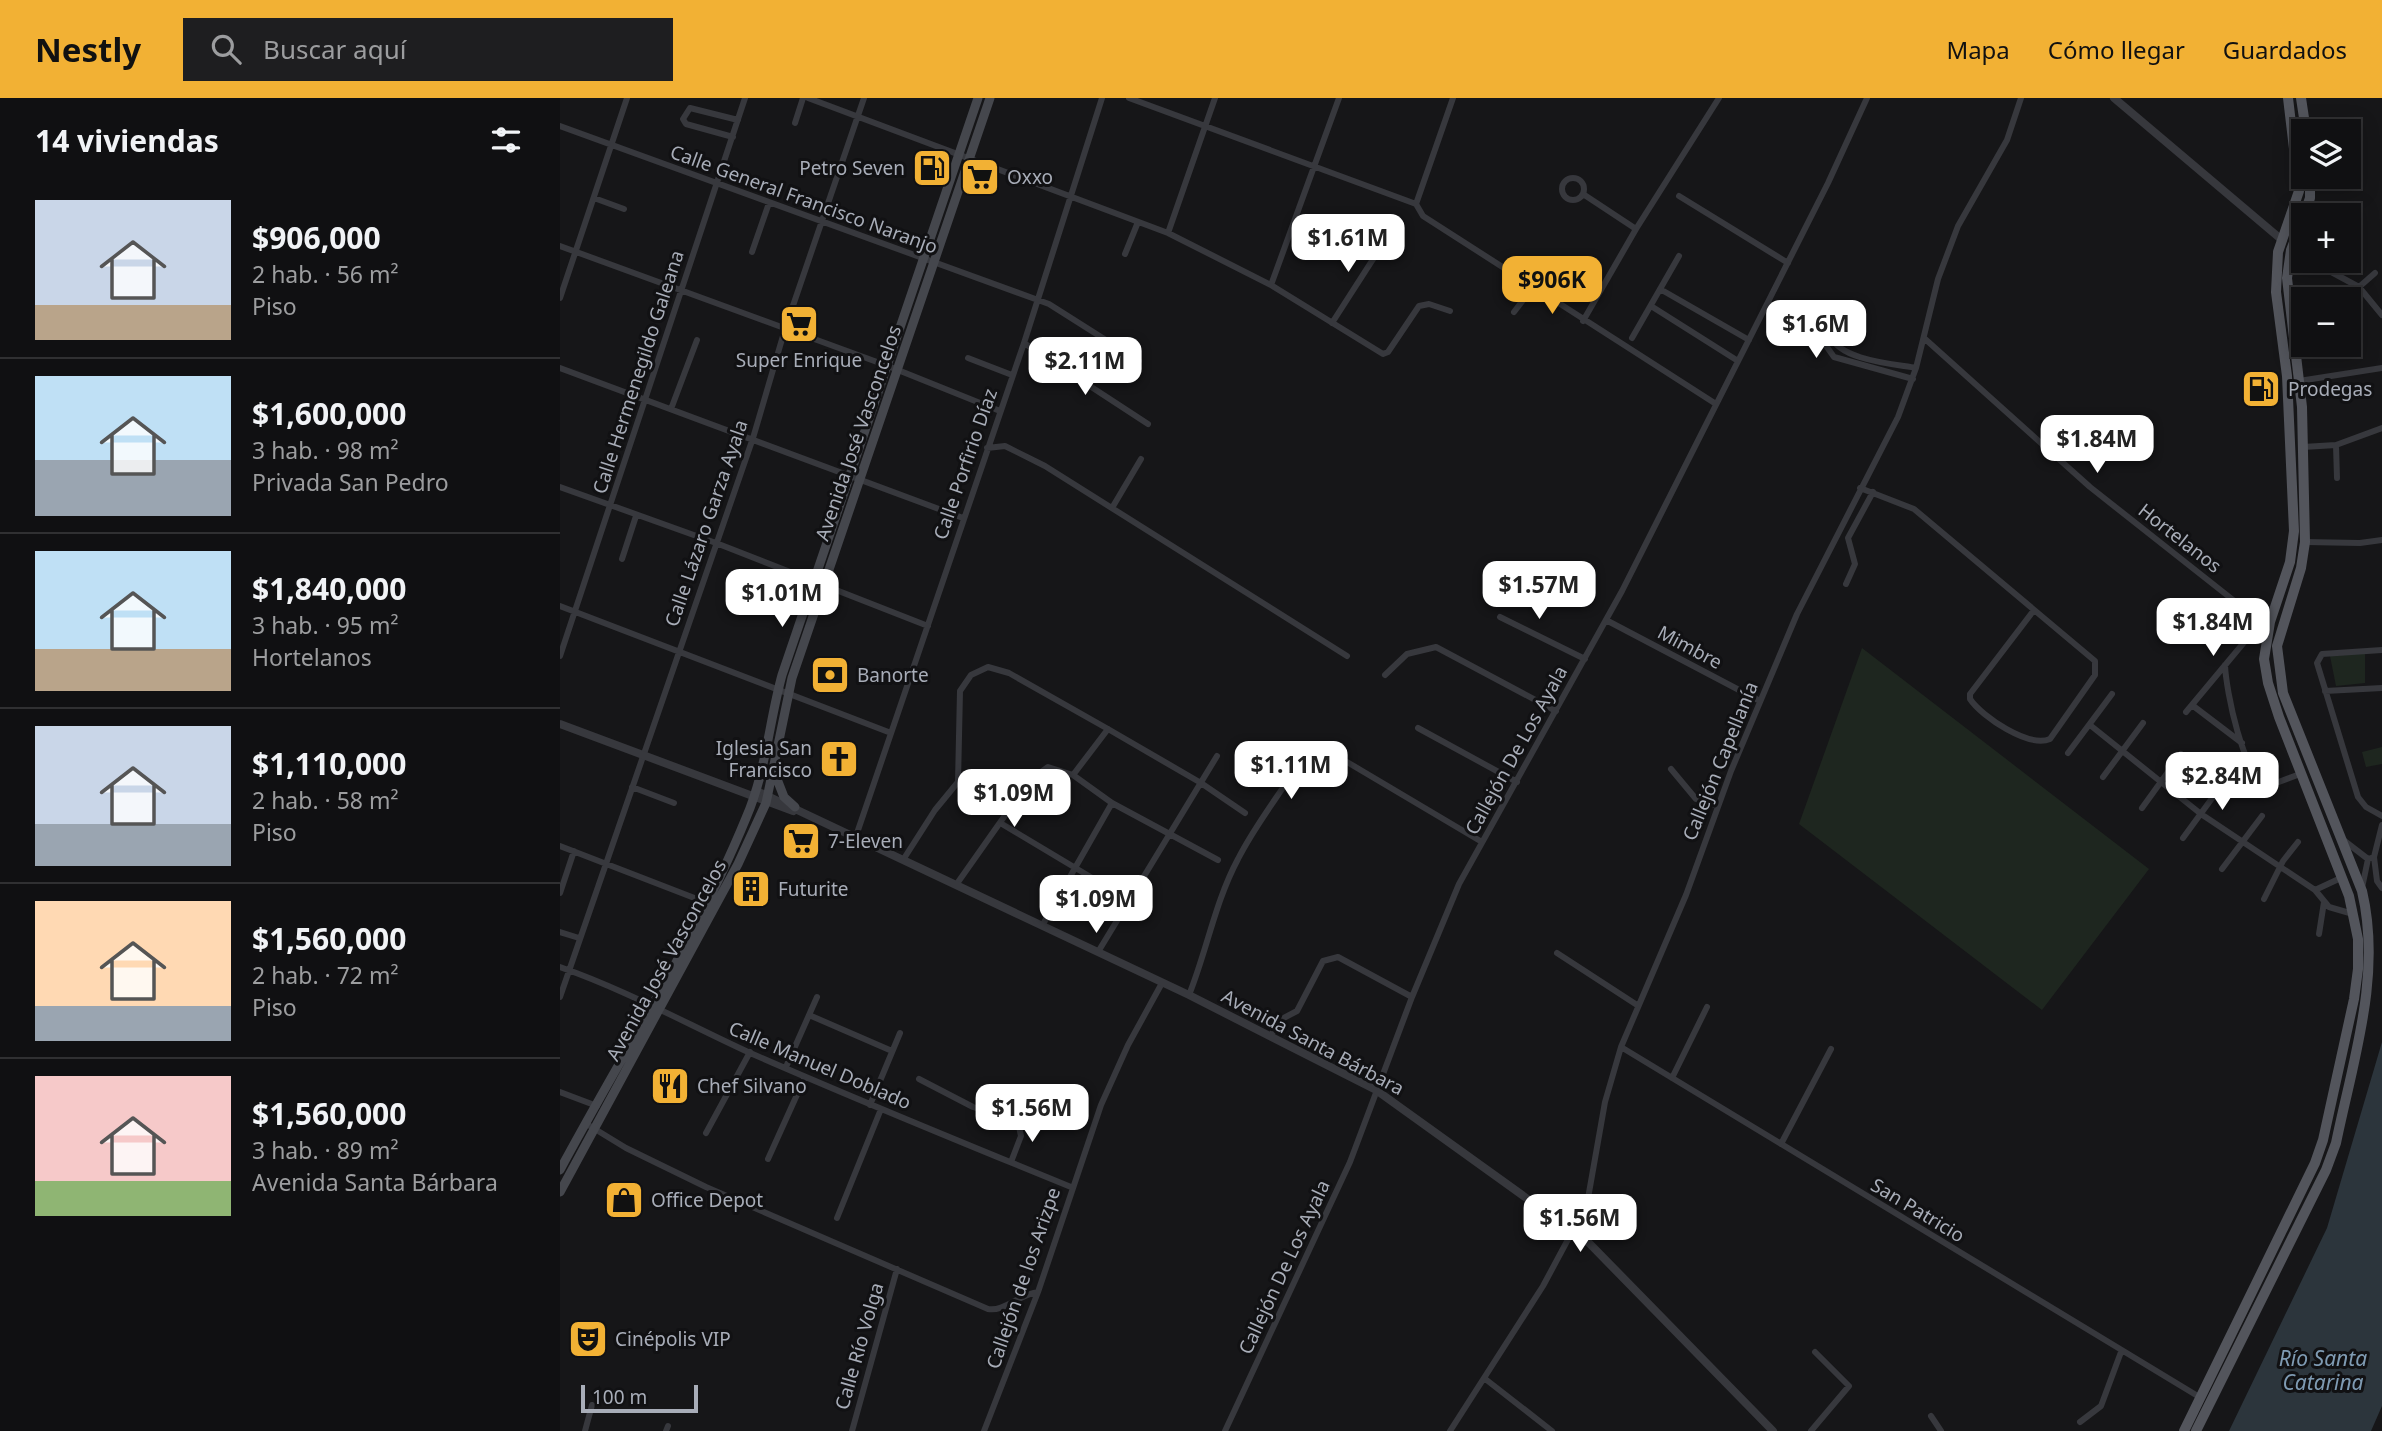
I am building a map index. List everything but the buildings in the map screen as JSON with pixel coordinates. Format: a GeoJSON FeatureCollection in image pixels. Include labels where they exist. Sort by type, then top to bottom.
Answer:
{"type":"FeatureCollection","features":[{"type":"Feature","properties":{"kind":"main road","name":"Avenida José Vasconcelos"},"geometry":{"type":"LineString","coordinates":[[856,476],[888,366],[978,98]]}},
{"type":"Feature","properties":{"kind":"main road","name":"Avenida José Vasconcelos"},"geometry":{"type":"LineString","coordinates":[[711,904],[755,794],[783,690],[819,582],[856,476],[899,370],[990,98]]}},
{"type":"Feature","properties":{"kind":"main road"},"geometry":{"type":"LineString","coordinates":[[2183,1431],[2304,1190],[2323,1140],[2358,969],[2354,914],[2343,877],[2300,774],[2266,673],[2266,622],[2290,562],[2294,531],[2287,376],[2276,292],[2281,240],[2299,191],[2288,98]]}},
{"type":"Feature","properties":{"kind":"main road"},"geometry":{"type":"LineString","coordinates":[[2301,98],[2304,119]]}},
{"type":"Feature","properties":{"kind":"main road"},"geometry":{"type":"LineString","coordinates":[[2196,1431],[2316,1194],[2336,1143],[2370,970],[2368,919],[2362,891],[2283,693],[2278,671],[2277,646],[2281,626],[2301,568],[2305,542],[2299,381],[2287,278],[2291,250]]}},
{"type":"Feature","properties":{"kind":"main road","name":"Avenida José Vasconcelos"},"geometry":{"type":"LineString","coordinates":[[560,1192],[594,1128],[600,1107],[767,799],[774,772],[783,690]]}},
{"type":"Feature","properties":{"kind":"main road"},"geometry":{"type":"LineString","coordinates":[[774,772],[784,797],[798,810]]}},
{"type":"Feature","properties":{"kind":"main road","name":"Avenida José Vasconcelos"},"geometry":{"type":"LineString","coordinates":[[560,1170],[585,1123],[600,1107]]}},
{"type":"Feature","properties":{"kind":"street"},"geometry":{"type":"LineString","coordinates":[[560,298],[627,98]]}},
{"type":"Feature","properties":{"kind":"street","name":"Calle Hermenegildo Galeana"},"geometry":{"type":"LineString","coordinates":[[560,656],[746,98]]}},
{"type":"Feature","properties":{"kind":"street"},"geometry":{"type":"LineString","coordinates":[[796,123],[803,98]]}},
{"type":"Feature","properties":{"kind":"street"},"geometry":{"type":"LineString","coordinates":[[808,98],[1073,195],[1168,233],[1272,285],[1385,354],[1419,306],[1429,304],[1450,311]]}},
{"type":"Feature","properties":{"kind":"street","name":"Calle Lázaro Garza Ayala"},"geometry":{"type":"LineString","coordinates":[[560,997],[753,438],[785,329],[864,98]]}},
{"type":"Feature","properties":{"kind":"street","name":"Calle Porfirio Díaz"},"geometry":{"type":"LineString","coordinates":[[855,839],[1024,343],[1102,98]]}},
{"type":"Feature","properties":{"kind":"street"},"geometry":{"type":"LineString","coordinates":[[1129,98],[1416,204],[1422,215],[1583,321],[1716,404]]}},
{"type":"Feature","properties":{"kind":"street"},"geometry":{"type":"LineString","coordinates":[[1168,233],[1215,98]]}},
{"type":"Feature","properties":{"kind":"street"},"geometry":{"type":"LineString","coordinates":[[1272,285],[1339,98]]}},
{"type":"Feature","properties":{"kind":"street"},"geometry":{"type":"LineString","coordinates":[[1416,204],[1453,98]]}},
{"type":"Feature","properties":{"kind":"street"},"geometry":{"type":"LineString","coordinates":[[1583,321],[1636,229],[1718,98]]}},
{"type":"Feature","properties":{"kind":"street","name":"Callejón De Los Ayala"},"geometry":{"type":"LineString","coordinates":[[1225,1431],[1340,1184],[1447,909],[1606,620],[1788,262],[1867,98]]}},
{"type":"Feature","properties":{"kind":"street","name":"Callejón Capellanía"},"geometry":{"type":"LineString","coordinates":[[1450,1431],[1573,1232],[1592,1192],[1605,1102],[1637,1005],[1686,895],[1717,806],[1797,614],[1898,417],[1913,379],[1936,288],[1958,226],[2007,140],[2021,98]]}},
{"type":"Feature","properties":{"kind":"street"},"geometry":{"type":"LineString","coordinates":[[2114,98],[2281,240]]}},
{"type":"Feature","properties":{"kind":"street"},"geometry":{"type":"LineString","coordinates":[[733,137],[686,124],[683,119],[690,108],[738,120]]}},
{"type":"Feature","properties":{"kind":"street","name":"Calle General Francisco Naranjo"},"geometry":{"type":"LineString","coordinates":[[560,126],[1049,304],[1139,361]]}},
{"type":"Feature","properties":{"kind":"street"},"geometry":{"type":"LineString","coordinates":[[1583,194],[1636,229]]}},
{"type":"Feature","properties":{"kind":"street"},"geometry":{"type":"LineString","coordinates":[[1679,196],[1788,262]]}},
{"type":"Feature","properties":{"kind":"street"},"geometry":{"type":"LineString","coordinates":[[594,198],[624,209]]}},
{"type":"Feature","properties":{"kind":"street"},"geometry":{"type":"LineString","coordinates":[[752,252],[769,203]]}},
{"type":"Feature","properties":{"kind":"street"},"geometry":{"type":"LineString","coordinates":[[1125,254],[1138,222]]}},
{"type":"Feature","properties":{"kind":"street"},"geometry":{"type":"LineString","coordinates":[[1332,323],[1386,239]]}},
{"type":"Feature","properties":{"kind":"street"},"geometry":{"type":"LineString","coordinates":[[560,246],[899,370],[1000,411]]}},
{"type":"Feature","properties":{"kind":"street"},"geometry":{"type":"LineString","coordinates":[[1632,338],[1679,256]]}},
{"type":"Feature","properties":{"kind":"street"},"geometry":{"type":"LineString","coordinates":[[2333,273],[2359,287],[2375,273]]}},
{"type":"Feature","properties":{"kind":"street"},"geometry":{"type":"LineString","coordinates":[[1514,312],[1533,287]]}},
{"type":"Feature","properties":{"kind":"street"},"geometry":{"type":"LineString","coordinates":[[1660,289],[1749,340]]}},
{"type":"Feature","properties":{"kind":"street"},"geometry":{"type":"LineString","coordinates":[[2361,289],[2382,315]]}},
{"type":"Feature","properties":{"kind":"street"},"geometry":{"type":"LineString","coordinates":[[1913,379],[1839,360],[1827,352],[1817,333],[1818,308],[1825,305],[1830,309],[1831,336],[1839,348],[1886,363],[1916,368]]}},
{"type":"Feature","properties":{"kind":"street"},"geometry":{"type":"LineString","coordinates":[[1651,306],[1738,361]]}},
{"type":"Feature","properties":{"kind":"street","name":"Hortelanos"},"geometry":{"type":"LineString","coordinates":[[1924,338],[2090,487],[2266,622]]}},
{"type":"Feature","properties":{"kind":"street"},"geometry":{"type":"LineString","coordinates":[[671,409],[697,340]]}},
{"type":"Feature","properties":{"kind":"street"},"geometry":{"type":"LineString","coordinates":[[1024,343],[1148,424]]}},
{"type":"Feature","properties":{"kind":"street"},"geometry":{"type":"LineString","coordinates":[[968,358],[1013,375]]}},
{"type":"Feature","properties":{"kind":"street"},"geometry":{"type":"LineString","coordinates":[[1884,371],[1886,363]]}},
{"type":"Feature","properties":{"kind":"street"},"geometry":{"type":"LineString","coordinates":[[560,368],[963,518]]}},
{"type":"Feature","properties":{"kind":"street"},"geometry":{"type":"LineString","coordinates":[[2299,381],[2382,368]]}},
{"type":"Feature","properties":{"kind":"street"},"geometry":{"type":"LineString","coordinates":[[2303,447],[2336,445],[2382,428]]}},
{"type":"Feature","properties":{"kind":"street"},"geometry":{"type":"LineString","coordinates":[[2336,445],[2337,478]]}},
{"type":"Feature","properties":{"kind":"street"},"geometry":{"type":"LineString","coordinates":[[987,448],[1005,446],[1027,456],[1347,656]]}},
{"type":"Feature","properties":{"kind":"street"},"geometry":{"type":"LineString","coordinates":[[1112,508],[1141,459]]}},
{"type":"Feature","properties":{"kind":"street"},"geometry":{"type":"LineString","coordinates":[[560,486],[819,582],[928,626]]}},
{"type":"Feature","properties":{"kind":"street"},"geometry":{"type":"LineString","coordinates":[[1860,488],[1914,509],[2095,661],[2095,675],[2050,739],[2039,742],[2015,735],[1970,699],[1970,694],[1984,674],[2034,610]]}},
{"type":"Feature","properties":{"kind":"street"},"geometry":{"type":"LineString","coordinates":[[1846,584],[1855,564],[1848,538],[1873,492]]}},
{"type":"Feature","properties":{"kind":"street"},"geometry":{"type":"LineString","coordinates":[[622,559],[636,516]]}},
{"type":"Feature","properties":{"kind":"street"},"geometry":{"type":"LineString","coordinates":[[2305,542],[2360,543],[2382,540]]}},
{"type":"Feature","properties":{"kind":"street"},"geometry":{"type":"LineString","coordinates":[[560,606],[891,733]]}},
{"type":"Feature","properties":{"kind":"street"},"geometry":{"type":"LineString","coordinates":[[1500,617],[1585,659]]}},
{"type":"Feature","properties":{"kind":"street","name":"Mimbre"},"geometry":{"type":"LineString","coordinates":[[1606,620],[1760,701]]}},
{"type":"Feature","properties":{"kind":"street"},"geometry":{"type":"LineString","coordinates":[[2186,712],[2266,622]]}},
{"type":"Feature","properties":{"kind":"street"},"geometry":{"type":"LineString","coordinates":[[1385,675],[1407,654],[1436,647],[1556,711]]}},
{"type":"Feature","properties":{"kind":"street"},"geometry":{"type":"LineString","coordinates":[[2382,650],[2322,654],[2318,657],[2325,691],[2358,797],[2366,807],[2382,817]]}},
{"type":"Feature","properties":{"kind":"street"},"geometry":{"type":"LineString","coordinates":[[2225,665],[2229,703],[2257,778],[2265,785],[2273,786],[2300,774]]}},
{"type":"Feature","properties":{"kind":"street"},"geometry":{"type":"LineString","coordinates":[[903,860],[929,818],[958,782],[960,691],[979,669],[997,668],[1009,673],[1201,783],[1245,813]]}},
{"type":"Feature","properties":{"kind":"street"},"geometry":{"type":"LineString","coordinates":[[2325,691],[2382,688]]}},
{"type":"Feature","properties":{"kind":"street"},"geometry":{"type":"LineString","coordinates":[[2068,753],[2112,694]]}},
{"type":"Feature","properties":{"kind":"street"},"geometry":{"type":"LineString","coordinates":[[2192,705],[2243,745]]}},
{"type":"Feature","properties":{"kind":"street"},"geometry":{"type":"LineString","coordinates":[[2103,776],[2143,723]]}},
{"type":"Feature","properties":{"kind":"street","name":"Avenida Santa Bárbara"},"geometry":{"type":"LineString","coordinates":[[560,724],[798,810],[1189,995],[1376,1090],[1573,1232],[1606,1259],[1773,1431]]}},
{"type":"Feature","properties":{"kind":"street"},"geometry":{"type":"LineString","coordinates":[[2090,725],[2201,814],[2315,890],[2324,902],[2336,910],[2354,914]]}},
{"type":"Feature","properties":{"kind":"street"},"geometry":{"type":"LineString","coordinates":[[1073,775],[1108,729]]}},
{"type":"Feature","properties":{"kind":"street"},"geometry":{"type":"LineString","coordinates":[[1418,729],[1517,782]]}},
{"type":"Feature","properties":{"kind":"street"},"geometry":{"type":"LineString","coordinates":[[2142,808],[2181,754]]}},
{"type":"Feature","properties":{"kind":"street"},"geometry":{"type":"LineString","coordinates":[[1097,952],[1217,755]]}},
{"type":"Feature","properties":{"kind":"street"},"geometry":{"type":"LineString","coordinates":[[1189,995],[1206,951],[1209,931],[1238,859],[1296,768],[1333,759],[1347,762],[1482,842]]}},
{"type":"Feature","properties":{"kind":"street"},"geometry":{"type":"LineString","coordinates":[[956,885],[1002,824],[1016,799],[1039,771],[1054,767],[1073,775],[1112,803],[1218,860]]}},
{"type":"Feature","properties":{"kind":"street"},"geometry":{"type":"LineString","coordinates":[[1671,769],[1696,799],[1717,806]]}},
{"type":"Feature","properties":{"kind":"street"},"geometry":{"type":"LineString","coordinates":[[632,786],[674,803]]}},
{"type":"Feature","properties":{"kind":"street"},"geometry":{"type":"LineString","coordinates":[[2183,838],[2221,786]]}},
{"type":"Feature","properties":{"kind":"street"},"geometry":{"type":"LineString","coordinates":[[1042,926],[1112,803]]}},
{"type":"Feature","properties":{"kind":"street"},"geometry":{"type":"LineString","coordinates":[[2222,869],[2262,816]]}},
{"type":"Feature","properties":{"kind":"street"},"geometry":{"type":"LineString","coordinates":[[1002,824],[1129,900]]}},
{"type":"Feature","properties":{"kind":"street"},"geometry":{"type":"LineString","coordinates":[[2362,891],[2382,825]]}},
{"type":"Feature","properties":{"kind":"street"},"geometry":{"type":"LineString","coordinates":[[2341,839],[2371,858],[2377,881],[2382,888]]}},
{"type":"Feature","properties":{"kind":"street"},"geometry":{"type":"LineString","coordinates":[[2264,899],[2298,842]]}},
{"type":"Feature","properties":{"kind":"street"},"geometry":{"type":"LineString","coordinates":[[560,846],[711,904]]}},
{"type":"Feature","properties":{"kind":"street"},"geometry":{"type":"LineString","coordinates":[[560,893],[573,851]]}},
{"type":"Feature","properties":{"kind":"street"},"geometry":{"type":"LineString","coordinates":[[2315,890],[2343,877]]}},
{"type":"Feature","properties":{"kind":"street"},"geometry":{"type":"LineString","coordinates":[[2319,934],[2324,902]]}},
{"type":"Feature","properties":{"kind":"street"},"geometry":{"type":"LineString","coordinates":[[560,932],[579,938]]}},
{"type":"Feature","properties":{"kind":"street"},"geometry":{"type":"LineString","coordinates":[[1557,953],[1637,1005]]}},
{"type":"Feature","properties":{"kind":"street"},"geometry":{"type":"LineString","coordinates":[[1271,1036],[1278,1021],[1297,1011],[1324,961],[1330,957],[1338,957],[1412,997]]}},
{"type":"Feature","properties":{"kind":"street","name":"Calle Manuel Doblado"},"geometry":{"type":"LineString","coordinates":[[560,967],[655,1006],[881,1110],[1071,1187]]}},
{"type":"Feature","properties":{"kind":"street","name":"Callejón de los Arizpe"},"geometry":{"type":"LineString","coordinates":[[984,1431],[1038,1292],[1071,1187],[1116,1068],[1162,983]]}},
{"type":"Feature","properties":{"kind":"street"},"geometry":{"type":"LineString","coordinates":[[786,1068],[817,997]]}},
{"type":"Feature","properties":{"kind":"street"},"geometry":{"type":"LineString","coordinates":[[1672,1078],[1707,1007]]}},
{"type":"Feature","properties":{"kind":"street"},"geometry":{"type":"LineString","coordinates":[[809,1015],[892,1051]]}},
{"type":"Feature","properties":{"kind":"street"},"geometry":{"type":"LineString","coordinates":[[870,1105],[900,1033]]}},
{"type":"Feature","properties":{"kind":"street","name":"San Patricio"},"geometry":{"type":"LineString","coordinates":[[1621,1047],[2201,1398]]}},
{"type":"Feature","properties":{"kind":"street"},"geometry":{"type":"LineString","coordinates":[[1781,1143],[1831,1049]]}},
{"type":"Feature","properties":{"kind":"street"},"geometry":{"type":"LineString","coordinates":[[706,1133],[750,1052]]}},
{"type":"Feature","properties":{"kind":"street"},"geometry":{"type":"LineString","coordinates":[[768,1159],[805,1077]]}},
{"type":"Feature","properties":{"kind":"street"},"geometry":{"type":"LineString","coordinates":[[919,1079],[973,1107],[1018,1122],[1021,1136],[1011,1162]]}},
{"type":"Feature","properties":{"kind":"street"},"geometry":{"type":"LineString","coordinates":[[560,1092],[600,1107]]}},
{"type":"Feature","properties":{"kind":"street"},"geometry":{"type":"LineString","coordinates":[[837,1218],[881,1110]]}},
{"type":"Feature","properties":{"kind":"street"},"geometry":{"type":"LineString","coordinates":[[585,1123],[626,1148],[706,1187],[993,1310],[999,1310],[1018,1296],[1038,1292]]}},
{"type":"Feature","properties":{"kind":"street","name":"Calle Río Volga"},"geometry":{"type":"LineString","coordinates":[[852,1431],[897,1269]]}},
{"type":"Feature","properties":{"kind":"street"},"geometry":{"type":"LineString","coordinates":[[1811,1431],[1849,1386],[1815,1352]]}},
{"type":"Feature","properties":{"kind":"street"},"geometry":{"type":"LineString","coordinates":[[2080,1422],[2101,1406],[2121,1352]]}},
{"type":"Feature","properties":{"kind":"street"},"geometry":{"type":"LineString","coordinates":[[1484,1378],[1552,1431]]}},
{"type":"Feature","properties":{"kind":"street"},"geometry":{"type":"LineString","coordinates":[[585,1431],[593,1405]]}},
{"type":"Feature","properties":{"kind":"street"},"geometry":{"type":"LineString","coordinates":[[1931,1416],[1941,1431]]}},
{"type":"Feature","properties":{"kind":"shaded area"},"geometry":{"type":"Polygon","coordinates":[[[1862,648],[2149,869],[2042,1010],[1799,824],[1862,648]]]}},
{"type":"Feature","properties":{"kind":"shaded area"},"geometry":{"type":"Polygon","coordinates":[[[2365,652],[2365,683],[2336,686],[2330,656],[2365,652]]]}},
{"type":"Feature","properties":{"kind":"shaded area"},"geometry":{"type":"Polygon","coordinates":[[[2382,747],[2382,764],[2366,767],[2362,752],[2382,747]]]}},
{"type":"Feature","properties":{"kind":"water","name":"Río Santa Catarina"},"geometry":{"type":"Polygon","coordinates":[[[2382,1042],[2382,1406],[2371,1431],[2229,1431],[2327,1228],[2382,1042]]]}},
{"type":"Feature","properties":{"kind":"place","name":"Petro Seven"},"geometry":{"type":"Point","coordinates":[932,168]}},
{"type":"Feature","properties":{"kind":"place","name":"Oxxo"},"geometry":{"type":"Point","coordinates":[980,177]}},
{"type":"Feature","properties":{"kind":"place","name":"Super Enrique"},"geometry":{"type":"Point","coordinates":[799,324]}},
{"type":"Feature","properties":{"kind":"place","name":"Prodegas"},"geometry":{"type":"Point","coordinates":[2261,389]}},
{"type":"Feature","properties":{"kind":"place","name":"Banorte"},"geometry":{"type":"Point","coordinates":[830,675]}},
{"type":"Feature","properties":{"kind":"place","name":"Iglesia San Francisco"},"geometry":{"type":"Point","coordinates":[839,759]}},
{"type":"Feature","properties":{"kind":"place","name":"7-Eleven"},"geometry":{"type":"Point","coordinates":[801,841]}},
{"type":"Feature","properties":{"kind":"place","name":"Futurite"},"geometry":{"type":"Point","coordinates":[751,889]}},
{"type":"Feature","properties":{"kind":"place","name":"Chef Silvano"},"geometry":{"type":"Point","coordinates":[670,1086]}},
{"type":"Feature","properties":{"kind":"place","name":"Office Depot"},"geometry":{"type":"Point","coordinates":[624,1200]}},
{"type":"Feature","properties":{"kind":"place","name":"Cinépolis VIP"},"geometry":{"type":"Point","coordinates":[588,1339]}}]}
